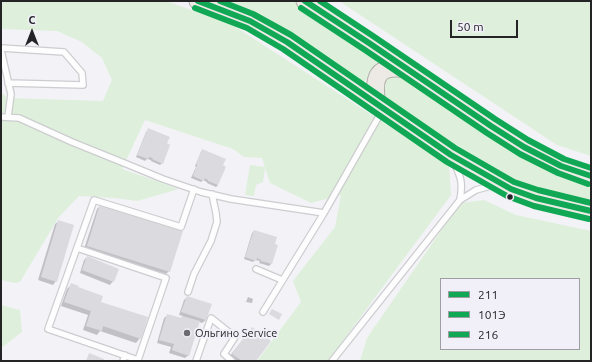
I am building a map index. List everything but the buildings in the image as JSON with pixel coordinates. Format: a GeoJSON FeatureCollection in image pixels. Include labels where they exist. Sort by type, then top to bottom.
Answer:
{"type":"FeatureCollection","features":[{"type":"Feature","properties":{"kind":"main road"},"geometry":{"type":"LineString","coordinates":[[198,1],[250,21],[287,42],[451,155],[502,184],[536,198],[591,211]]}},
{"type":"Feature","properties":{"kind":"main road"},"geometry":{"type":"LineString","coordinates":[[305,1],[524,147],[561,166],[591,176]]}},
{"type":"Feature","properties":{"kind":"main road"},"geometry":{"type":"LineString","coordinates":[[380,106],[375,89],[378,76],[383,70],[407,69]]}},
{"type":"Feature","properties":{"kind":"lane"},"geometry":{"type":"LineString","coordinates":[[8,83],[83,85],[82,73],[64,52],[1,49],[8,83],[11,94],[8,117]]}},
{"type":"Feature","properties":{"kind":"lane"},"geometry":{"type":"LineString","coordinates":[[263,312],[324,213],[380,106]]}},
{"type":"Feature","properties":{"kind":"lane"},"geometry":{"type":"LineString","coordinates":[[1,117],[19,118],[72,142],[194,189],[231,199],[324,213]]}},
{"type":"Feature","properties":{"kind":"lane"},"geometry":{"type":"LineString","coordinates":[[451,155],[460,176],[462,188],[460,200]]}},
{"type":"Feature","properties":{"kind":"lane"},"geometry":{"type":"LineString","coordinates":[[332,361],[460,200],[476,190],[502,184]]}},
{"type":"Feature","properties":{"kind":"lane"},"geometry":{"type":"LineString","coordinates":[[77,248],[166,278],[138,360],[124,358],[48,329],[94,200],[181,227],[194,189]]}},
{"type":"Feature","properties":{"kind":"lane"},"geometry":{"type":"LineString","coordinates":[[188,292],[194,274],[212,241],[217,222],[212,194]]}},
{"type":"Feature","properties":{"kind":"lane"},"geometry":{"type":"LineString","coordinates":[[256,269],[282,280]]}},
{"type":"Feature","properties":{"kind":"lane"},"geometry":{"type":"LineString","coordinates":[[196,361],[211,318],[235,337],[224,354],[232,361]]}},
{"type":"Feature","properties":{"kind":"green space"},"geometry":{"type":"Polygon","coordinates":[[[1,1],[166,1],[231,24],[449,165],[451,195],[328,361],[257,361],[301,302],[293,281],[335,227],[341,195],[311,203],[270,183],[265,168],[263,182],[256,185],[254,196],[245,195],[250,165],[265,167],[262,158],[244,157],[233,149],[145,120],[122,169],[179,189],[137,201],[79,196],[58,218],[20,282],[15,283],[1,280],[1,92],[7,98],[103,101],[112,80],[102,58],[82,42],[57,31],[1,29],[1,1]]]}},
{"type":"Feature","properties":{"kind":"green space"},"geometry":{"type":"Polygon","coordinates":[[[212,1],[293,1],[372,52],[377,63],[360,87],[212,1]]]}},
{"type":"Feature","properties":{"kind":"green space"},"geometry":{"type":"Polygon","coordinates":[[[339,1],[591,1],[591,156],[557,145],[339,1]]]}},
{"type":"Feature","properties":{"kind":"green space"},"geometry":{"type":"Polygon","coordinates":[[[403,74],[591,183],[591,205],[548,193],[517,182],[456,149],[386,104],[380,89],[387,76],[403,74]]]}},
{"type":"Feature","properties":{"kind":"green space"},"geometry":{"type":"Polygon","coordinates":[[[484,200],[516,215],[591,231],[591,361],[360,361],[367,338],[460,203],[484,200]]]}},
{"type":"Feature","properties":{"kind":"green space"},"geometry":{"type":"Polygon","coordinates":[[[1,305],[20,310],[22,332],[1,348],[1,305]]]}},
{"type":"Feature","properties":{"kind":"transit line","name":"211"},"geometry":{"type":"LineString","coordinates":[[198,1],[250,21],[287,42],[451,155],[511,189],[536,198],[591,211]]}},
{"type":"Feature","properties":{"kind":"transit line","name":"216"},"geometry":{"type":"LineString","coordinates":[[220,1],[253,14],[291,35],[455,148],[514,182],[538,190],[591,203]]}},
{"type":"Feature","properties":{"kind":"transit line","name":"211"},"geometry":{"type":"LineString","coordinates":[[305,1],[524,147],[561,166],[591,176]]}},
{"type":"Feature","properties":{"kind":"transit line","name":"216"},"geometry":{"type":"LineString","coordinates":[[320,1],[528,140],[564,159],[591,168]]}},
{"type":"Feature","properties":{"kind":"transit line","name":"101Э"},"geometry":{"type":"LineString","coordinates":[[195,8],[247,28],[283,49],[447,162],[507,196],[534,206],[589,219]]}},
{"type":"Feature","properties":{"kind":"transit line","name":"101Э"},"geometry":{"type":"LineString","coordinates":[[301,8],[520,154],[558,173],[588,184]]}},
{"type":"Feature","properties":{"kind":"place","name":"Ольгино Service"},"geometry":{"type":"Point","coordinates":[187,333]}}]}
